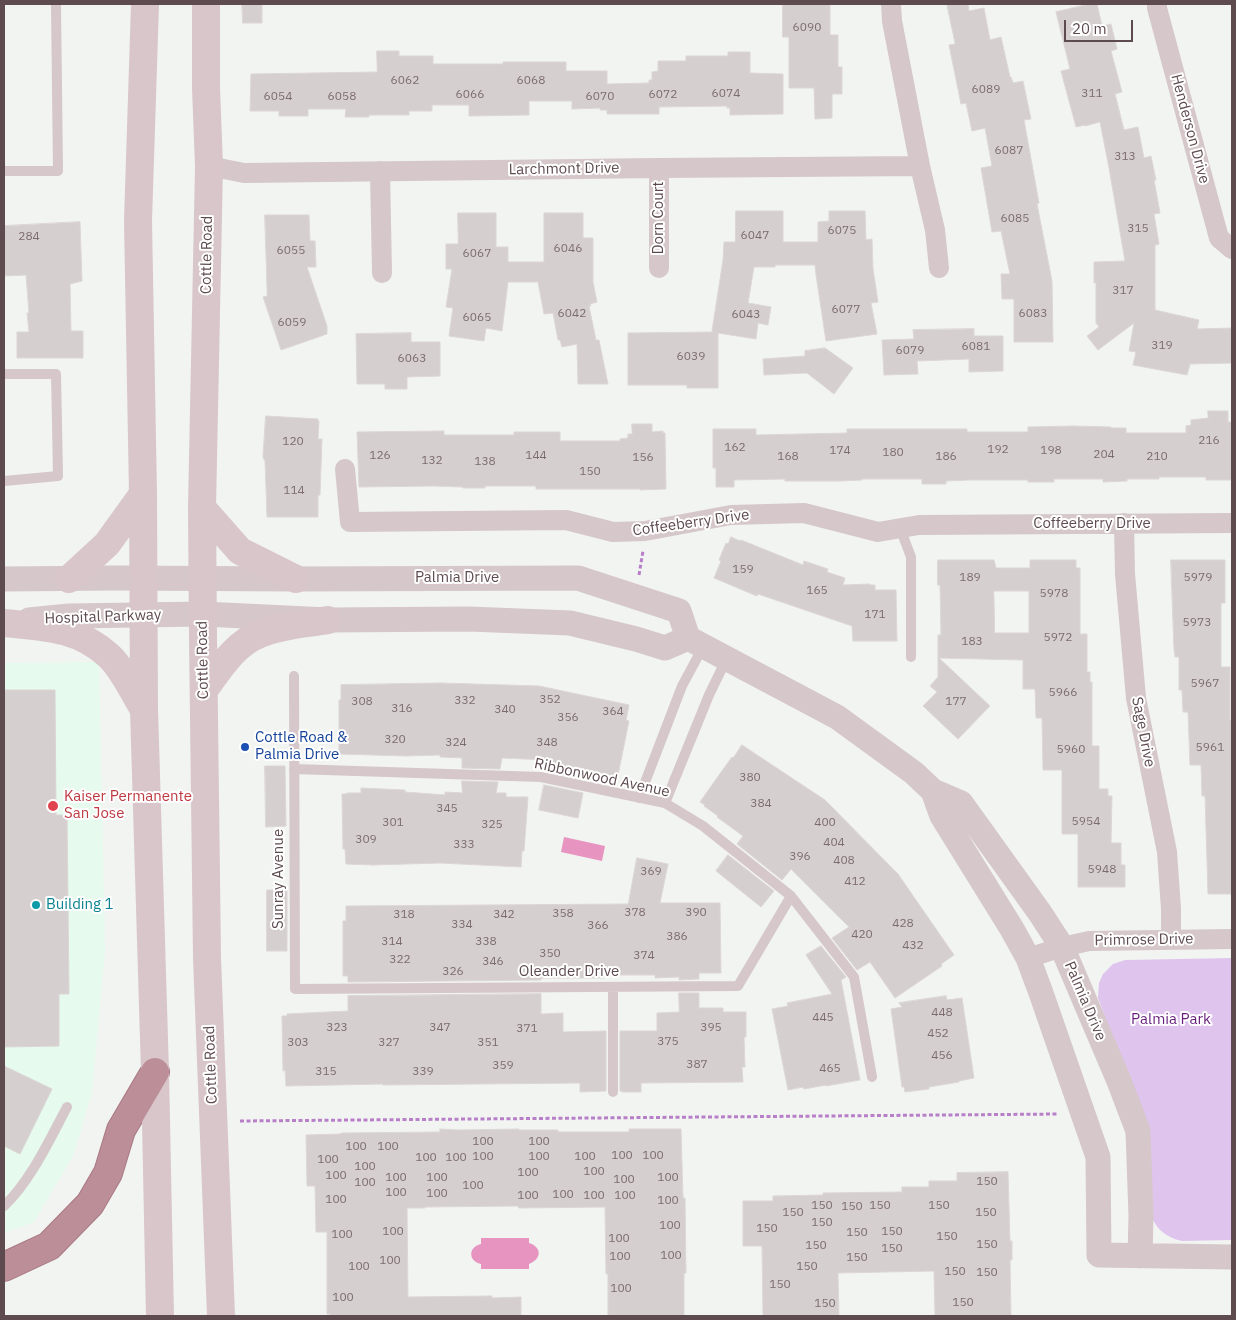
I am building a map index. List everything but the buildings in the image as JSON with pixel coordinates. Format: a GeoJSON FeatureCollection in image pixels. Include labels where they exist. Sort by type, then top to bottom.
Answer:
{"type":"FeatureCollection","features":[{"type":"Feature","properties":{"kind":"highway"},"geometry":{"type":"LineString","coordinates":[[4,1267],[49,1246],[90,1204],[108,1173],[121,1130],[156,1072]]}},
{"type":"Feature","properties":{"kind":"main road"},"geometry":{"type":"LineString","coordinates":[[145,4],[138,221],[143,494],[144,709],[156,1072],[160,1316]]}},
{"type":"Feature","properties":{"kind":"main road","name":"Cottle Road"},"geometry":{"type":"LineString","coordinates":[[206,4],[206,88],[209,166],[202,579],[207,958],[221,1316]]}},
{"type":"Feature","properties":{"kind":"main road"},"geometry":{"type":"LineString","coordinates":[[69,579],[107,544],[143,494]]}},
{"type":"Feature","properties":{"kind":"main road"},"geometry":{"type":"LineString","coordinates":[[202,508],[240,551],[296,579]]}},
{"type":"Feature","properties":{"kind":"main road"},"geometry":{"type":"LineString","coordinates":[[204,690],[226,660],[245,642],[260,634],[278,629],[328,620]]}},
{"type":"Feature","properties":{"kind":"main road"},"geometry":{"type":"LineString","coordinates":[[4,622],[53,628],[72,633],[92,642],[110,656],[144,709]]}},
{"type":"Feature","properties":{"kind":"street"},"geometry":{"type":"LineString","coordinates":[[891,4],[892,21],[920,166],[935,230],[939,268]]}},
{"type":"Feature","properties":{"kind":"street","name":"Henderson Drive"},"geometry":{"type":"LineString","coordinates":[[1157,4],[1219,238],[1232,250]]}},
{"type":"Feature","properties":{"kind":"street","name":"Larchmont Drive"},"geometry":{"type":"LineString","coordinates":[[209,166],[244,173],[920,166]]}},
{"type":"Feature","properties":{"kind":"street","name":"Dorn Court"},"geometry":{"type":"LineString","coordinates":[[659,168],[659,268]]}},
{"type":"Feature","properties":{"kind":"street"},"geometry":{"type":"LineString","coordinates":[[380,171],[382,273]]}},
{"type":"Feature","properties":{"kind":"street","name":"Coffeeberry Drive"},"geometry":{"type":"LineString","coordinates":[[344,469],[350,522],[566,520],[613,532],[645,531],[731,515],[804,513],[878,532],[919,525],[1232,523]]}},
{"type":"Feature","properties":{"kind":"street","name":"Sage Drive"},"geometry":{"type":"LineString","coordinates":[[1124,523],[1125,574],[1136,698],[1166,852],[1171,909],[1171,940]]}},
{"type":"Feature","properties":{"kind":"street","name":"Palmia Drive"},"geometry":{"type":"LineString","coordinates":[[202,579],[578,578],[679,611],[696,642],[837,717],[914,773],[933,791],[961,803],[1040,913],[1062,947],[1119,1081],[1138,1131],[1141,1216],[1140,1256],[1099,1255],[1098,1156],[1041,993],[1028,958],[942,816],[933,791]]}},
{"type":"Feature","properties":{"kind":"street"},"geometry":{"type":"LineString","coordinates":[[4,580],[202,579]]}},
{"type":"Feature","properties":{"kind":"street"},"geometry":{"type":"LineString","coordinates":[[203,614],[328,620],[469,619],[570,623],[665,648],[696,642]]}},
{"type":"Feature","properties":{"kind":"street","name":"Hospital Parkway"},"geometry":{"type":"LineString","coordinates":[[4,622],[69,616],[203,614]]}},
{"type":"Feature","properties":{"kind":"street","name":"Primrose Drive"},"geometry":{"type":"LineString","coordinates":[[1028,958],[1089,941],[1232,939]]}},
{"type":"Feature","properties":{"kind":"street"},"geometry":{"type":"LineString","coordinates":[[1140,1256],[1232,1257]]}},
{"type":"Feature","properties":{"kind":"lane"},"geometry":{"type":"LineString","coordinates":[[4,171],[58,171],[56,4]]}},
{"type":"Feature","properties":{"kind":"lane"},"geometry":{"type":"LineString","coordinates":[[4,374],[56,374],[58,476],[4,481]]}},
{"type":"Feature","properties":{"kind":"lane"},"geometry":{"type":"LineString","coordinates":[[900,528],[910,557],[911,658]]}},
{"type":"Feature","properties":{"kind":"lane"},"geometry":{"type":"LineString","coordinates":[[639,798],[682,686],[696,642]]}},
{"type":"Feature","properties":{"kind":"lane"},"geometry":{"type":"LineString","coordinates":[[665,803],[709,695],[727,658]]}},
{"type":"Feature","properties":{"kind":"lane","name":"Sunray Avenue"},"geometry":{"type":"LineString","coordinates":[[294,676],[295,989]]}},
{"type":"Feature","properties":{"kind":"lane","name":"Ribbonwood Avenue"},"geometry":{"type":"LineString","coordinates":[[294,769],[541,777],[665,803],[703,826],[790,896],[854,977],[872,1077]]}},
{"type":"Feature","properties":{"kind":"lane","name":"Oleander Drive"},"geometry":{"type":"LineString","coordinates":[[295,989],[738,986],[790,896]]}},
{"type":"Feature","properties":{"kind":"lane"},"geometry":{"type":"LineString","coordinates":[[612,1092],[613,987]]}},
{"type":"Feature","properties":{"kind":"lane"},"geometry":{"type":"LineString","coordinates":[[4,1206],[27,1179],[67,1107]]}},
{"type":"Feature","properties":{"kind":"path"},"geometry":{"type":"LineString","coordinates":[[634,596],[642,565],[645,531]]}},
{"type":"Feature","properties":{"kind":"path"},"geometry":{"type":"LineString","coordinates":[[240,1121],[1083,1114]]}},
{"type":"Feature","properties":{"kind":"shaded area","name":"Kaiser Permanente San Jose"},"geometry":{"type":"Polygon","coordinates":[[[99,662],[105,950],[92,1092],[74,1154],[34,1222],[4,1233],[4,663],[99,662]]]}},
{"type":"Feature","properties":{"kind":"shaded area"},"geometry":{"type":"Polygon","coordinates":[[[564,837],[605,846],[602,861],[561,852],[564,837]]]}},
{"type":"Feature","properties":{"kind":"shaded area"},"geometry":{"type":"Polygon","coordinates":[[[481,1238],[529,1238],[529,1243],[536,1247],[539,1253],[536,1259],[529,1264],[529,1269],[481,1269],[481,1264],[474,1260],[471,1254],[474,1248],[481,1244],[481,1238]]]}},
{"type":"Feature","properties":{"kind":"green space","name":"Palmia Park"},"geometry":{"type":"Polygon","coordinates":[[[1232,958],[1232,1240],[1182,1241],[1164,1233],[1157,1227],[1152,1218],[1133,1092],[1098,998],[1099,983],[1103,974],[1113,964],[1125,960],[1232,958]]]}},
{"type":"Feature","properties":{"kind":"place","name":"Cottle Road & Palmia Drive"},"geometry":{"type":"Point","coordinates":[245,747]}},
{"type":"Feature","properties":{"kind":"place","name":"Kaiser Permanente San Jose"},"geometry":{"type":"Point","coordinates":[53,806]}},
{"type":"Feature","properties":{"kind":"place","name":"Building 1"},"geometry":{"type":"Point","coordinates":[36,905]}}]}
